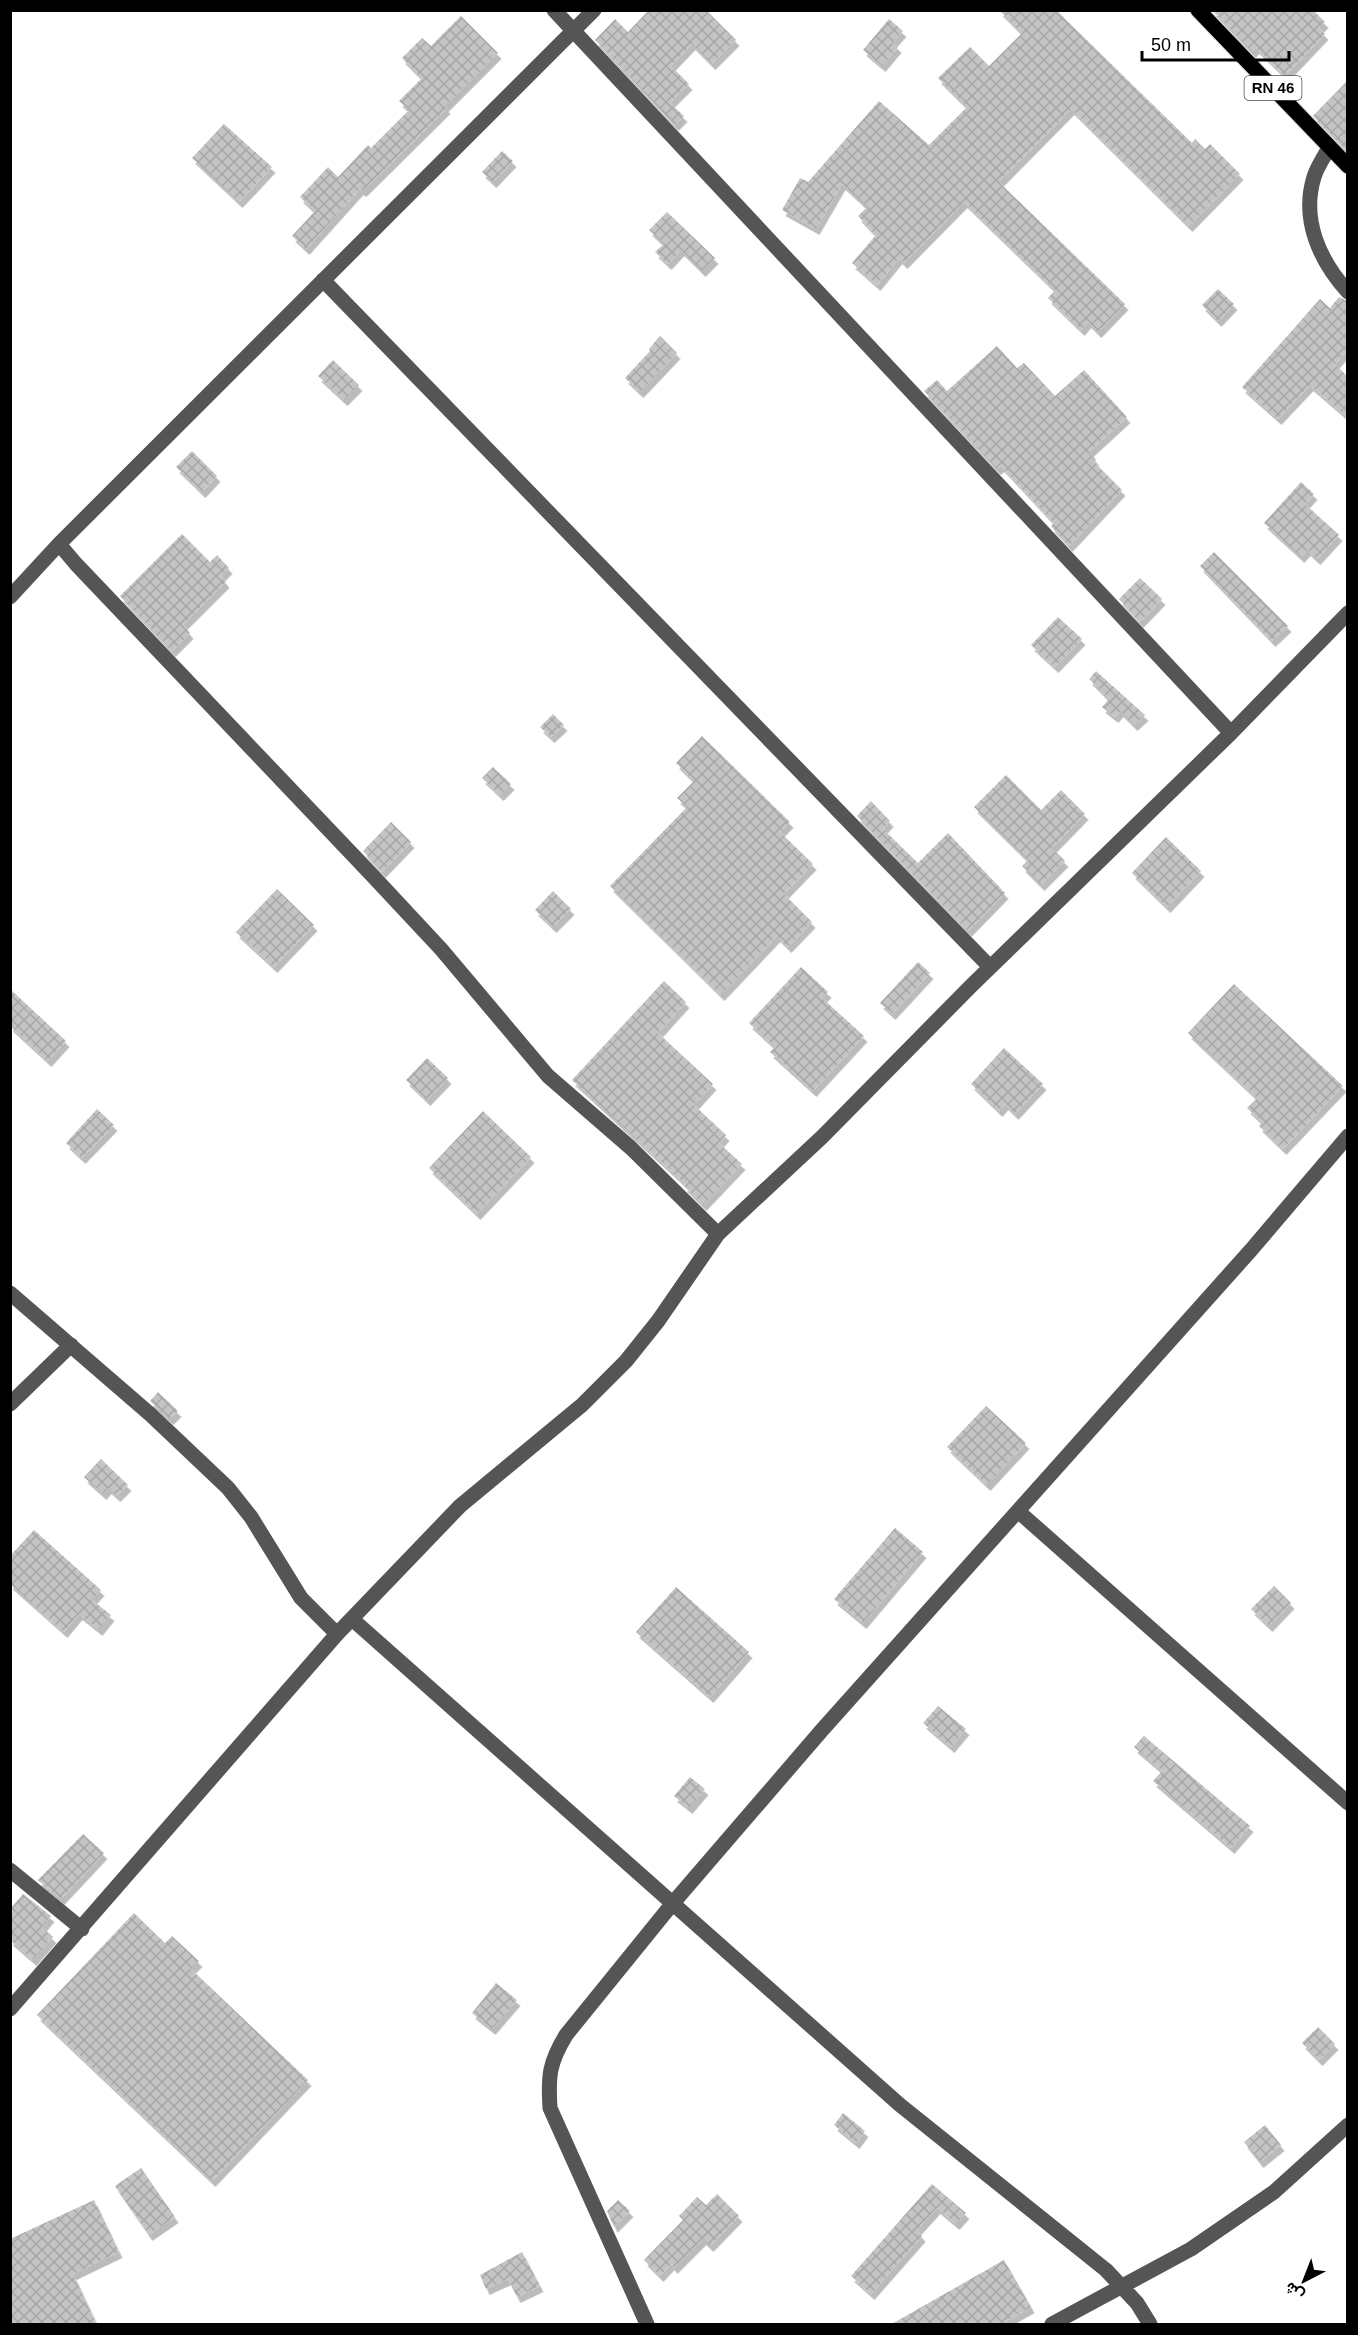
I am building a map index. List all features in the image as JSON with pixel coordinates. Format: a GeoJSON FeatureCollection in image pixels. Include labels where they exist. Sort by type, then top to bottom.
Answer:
{"type":"FeatureCollection","features":[{"type":"Feature","properties":{"kind":"main road","name":"RN 46"},"geometry":{"type":"LineString","coordinates":[[1198,10],[1347,166]]}},
{"type":"Feature","properties":{"kind":"street"},"geometry":{"type":"LineString","coordinates":[[554,10],[1231,733]]}},
{"type":"Feature","properties":{"kind":"street"},"geometry":{"type":"LineString","coordinates":[[10,597],[59,544],[594,10]]}},
{"type":"Feature","properties":{"kind":"street"},"geometry":{"type":"LineString","coordinates":[[1329,148],[1314,174],[1309,203],[1311,227],[1321,253],[1347,292]]}},
{"type":"Feature","properties":{"kind":"street"},"geometry":{"type":"LineString","coordinates":[[322,280],[990,967]]}},
{"type":"Feature","properties":{"kind":"street"},"geometry":{"type":"LineString","coordinates":[[59,544],[120,613],[441,950],[548,1076],[631,1148],[718,1234]]}},
{"type":"Feature","properties":{"kind":"street"},"geometry":{"type":"LineString","coordinates":[[10,2009],[337,1634],[460,1506],[582,1405],[626,1361],[658,1321],[718,1234],[822,1137],[990,967],[1231,733],[1347,613]]}},
{"type":"Feature","properties":{"kind":"street"},"geometry":{"type":"LineString","coordinates":[[647,2325],[550,2108],[548,2077],[553,2056],[566,2035],[673,1903],[822,1730],[1251,1251],[1347,1136]]}},
{"type":"Feature","properties":{"kind":"street"},"geometry":{"type":"LineString","coordinates":[[10,1293],[151,1415],[228,1488],[251,1517],[301,1599],[337,1634]]}},
{"type":"Feature","properties":{"kind":"street"},"geometry":{"type":"LineString","coordinates":[[10,1404],[71,1345]]}},
{"type":"Feature","properties":{"kind":"street"},"geometry":{"type":"LineString","coordinates":[[1019,1512],[1347,1803]]}},
{"type":"Feature","properties":{"kind":"street"},"geometry":{"type":"LineString","coordinates":[[352,1619],[900,2105],[1106,2270],[1137,2303],[1150,2325]]}},
{"type":"Feature","properties":{"kind":"street"},"geometry":{"type":"LineString","coordinates":[[10,1870],[82,1929]]}},
{"type":"Feature","properties":{"kind":"street"},"geometry":{"type":"LineString","coordinates":[[1052,2325],[1191,2249],[1274,2192],[1347,2125]]}},
{"type":"Feature","properties":{"kind":"building"},"geometry":{"type":"Polygon","coordinates":[[[649,10],[706,10],[736,40],[712,64],[692,44],[671,66],[689,84],[670,103],[684,116],[675,125],[595,40],[615,19],[628,32],[649,10]]]}},
{"type":"Feature","properties":{"kind":"building"},"geometry":{"type":"Polygon","coordinates":[[[999,10],[1056,10],[1192,143],[1195,139],[1205,149],[1210,144],[1240,174],[1189,226],[1071,109],[999,182],[1125,304],[1098,332],[1088,322],[1081,330],[1048,298],[1055,290],[964,202],[904,263],[899,258],[877,285],[852,263],[876,235],[858,216],[867,207],[842,184],[816,229],[782,210],[800,178],[808,182],[879,101],[929,145],[967,107],[938,78],[970,47],[989,66],[1022,33],[999,10]]]}},
{"type":"Feature","properties":{"kind":"building"},"geometry":{"type":"Polygon","coordinates":[[[1212,10],[1313,10],[1325,22],[1319,28],[1325,34],[1285,76],[1256,48],[1252,52],[1212,10]]]}},
{"type":"Feature","properties":{"kind":"building"},"geometry":{"type":"Polygon","coordinates":[[[461,16],[498,53],[445,106],[447,108],[363,191],[360,189],[306,249],[292,236],[315,211],[300,197],[328,167],[338,177],[368,145],[371,148],[409,110],[399,101],[422,78],[402,58],[422,38],[431,46],[461,16]]]}},
{"type":"Feature","properties":{"kind":"building"},"geometry":{"type":"Polygon","coordinates":[[[889,19],[903,31],[893,42],[898,47],[882,66],[863,50],[889,19]]]}},
{"type":"Feature","properties":{"kind":"building"},"geometry":{"type":"Polygon","coordinates":[[[1347,81],[1347,151],[1313,116],[1347,81]]]}},
{"type":"Feature","properties":{"kind":"building"},"geometry":{"type":"Polygon","coordinates":[[[224,124],[272,167],[239,202],[192,158],[224,124]]]}},
{"type":"Feature","properties":{"kind":"building"},"geometry":{"type":"Polygon","coordinates":[[[502,151],[513,161],[493,182],[482,172],[502,151]]]}},
{"type":"Feature","properties":{"kind":"building"},"geometry":{"type":"Polygon","coordinates":[[[667,212],[715,258],[702,271],[681,250],[668,264],[655,252],[664,244],[649,230],[667,212]]]}},
{"type":"Feature","properties":{"kind":"building"},"geometry":{"type":"Polygon","coordinates":[[[1218,289],[1234,304],[1218,321],[1202,305],[1218,289]]]}},
{"type":"Feature","properties":{"kind":"building"},"geometry":{"type":"Polygon","coordinates":[[[1339,297],[1347,301],[1347,350],[1335,364],[1347,376],[1347,417],[1310,385],[1278,419],[1242,387],[1320,299],[1330,308],[1339,297]]]}},
{"type":"Feature","properties":{"kind":"building"},"geometry":{"type":"Polygon","coordinates":[[[660,336],[677,353],[640,392],[625,378],[650,351],[649,349],[660,336]]]}},
{"type":"Feature","properties":{"kind":"building"},"geometry":{"type":"Polygon","coordinates":[[[997,346],[1017,368],[1024,363],[1055,396],[1084,370],[1127,417],[1089,452],[1096,460],[1094,462],[1122,490],[1069,546],[1051,526],[1054,523],[1001,466],[997,469],[924,391],[937,380],[947,391],[997,346]]]}},
{"type":"Feature","properties":{"kind":"building"},"geometry":{"type":"Polygon","coordinates":[[[333,360],[359,385],[344,400],[318,376],[333,360]]]}},
{"type":"Feature","properties":{"kind":"building"},"geometry":{"type":"Polygon","coordinates":[[[192,451],[217,476],[202,492],[176,467],[192,451]]]}},
{"type":"Feature","properties":{"kind":"building"},"geometry":{"type":"Polygon","coordinates":[[[1301,482],[1314,494],[1305,504],[1339,535],[1317,559],[1307,550],[1301,557],[1264,523],[1301,482]]]}},
{"type":"Feature","properties":{"kind":"building"},"geometry":{"type":"Polygon","coordinates":[[[182,534],[210,562],[217,555],[229,568],[221,576],[226,582],[183,625],[190,633],[172,651],[120,596],[182,534]]]}},
{"type":"Feature","properties":{"kind":"building"},"geometry":{"type":"Polygon","coordinates":[[[1214,552],[1288,626],[1272,641],[1200,566],[1214,552]]]}},
{"type":"Feature","properties":{"kind":"building"},"geometry":{"type":"Polygon","coordinates":[[[1140,578],[1162,599],[1140,622],[1119,599],[1140,578]]]}},
{"type":"Feature","properties":{"kind":"building"},"geometry":{"type":"Polygon","coordinates":[[[1058,617],[1082,639],[1055,667],[1031,645],[1058,617]]]}},
{"type":"Feature","properties":{"kind":"building"},"geometry":{"type":"Polygon","coordinates":[[[1096,671],[1145,715],[1134,725],[1120,711],[1115,717],[1102,707],[1109,699],[1089,679],[1096,671]]]}},
{"type":"Feature","properties":{"kind":"building"},"geometry":{"type":"Polygon","coordinates":[[[553,714],[564,725],[551,737],[540,727],[553,714]]]}},
{"type":"Feature","properties":{"kind":"building"},"geometry":{"type":"Polygon","coordinates":[[[702,736],[790,822],[780,832],[813,864],[784,894],[812,922],[788,947],[777,936],[721,995],[610,886],[687,807],[677,798],[694,781],[676,763],[702,736]]]}},
{"type":"Feature","properties":{"kind":"building"},"geometry":{"type":"Polygon","coordinates":[[[493,767],[511,784],[500,795],[482,778],[493,767]]]}},
{"type":"Feature","properties":{"kind":"building"},"geometry":{"type":"Polygon","coordinates":[[[1006,775],[1041,810],[1061,790],[1085,814],[1052,848],[1065,861],[1041,885],[1022,866],[1028,860],[974,807],[1006,775]]]}},
{"type":"Feature","properties":{"kind":"building"},"geometry":{"type":"Polygon","coordinates":[[[871,801],[890,821],[883,829],[918,863],[948,833],[1005,893],[968,931],[857,816],[871,801]]]}},
{"type":"Feature","properties":{"kind":"building"},"geometry":{"type":"Polygon","coordinates":[[[391,822],[411,842],[382,872],[363,851],[391,822]]]}},
{"type":"Feature","properties":{"kind":"building"},"geometry":{"type":"Polygon","coordinates":[[[1166,837],[1201,871],[1167,907],[1132,873],[1166,837]]]}},
{"type":"Feature","properties":{"kind":"building"},"geometry":{"type":"Polygon","coordinates":[[[277,889],[314,925],[274,967],[236,932],[277,889]]]}},
{"type":"Feature","properties":{"kind":"building"},"geometry":{"type":"Polygon","coordinates":[[[553,891],[571,909],[553,927],[535,910],[553,891]]]}},
{"type":"Feature","properties":{"kind":"building"},"geometry":{"type":"Polygon","coordinates":[[[918,962],[930,973],[892,1014],[880,1003],[918,962]]]}},
{"type":"Feature","properties":{"kind":"building"},"geometry":{"type":"Polygon","coordinates":[[[801,967],[828,992],[822,998],[864,1036],[813,1091],[770,1052],[775,1047],[749,1023],[801,967]]]}},
{"type":"Feature","properties":{"kind":"building"},"geometry":{"type":"Polygon","coordinates":[[[664,981],[686,1002],[658,1033],[713,1084],[694,1105],[726,1135],[719,1143],[742,1164],[703,1205],[684,1186],[685,1184],[572,1080],[664,981]]]}},
{"type":"Feature","properties":{"kind":"building"},"geometry":{"type":"Polygon","coordinates":[[[1234,984],[1343,1086],[1283,1149],[1259,1126],[1262,1122],[1247,1108],[1257,1098],[1188,1033],[1234,984]]]}},
{"type":"Feature","properties":{"kind":"building"},"geometry":{"type":"Polygon","coordinates":[[[10,989],[66,1041],[48,1061],[10,1026],[10,989]]]}},
{"type":"Feature","properties":{"kind":"building"},"geometry":{"type":"Polygon","coordinates":[[[1004,1048],[1043,1084],[1015,1114],[1005,1104],[999,1111],[971,1084],[1004,1048]]]}},
{"type":"Feature","properties":{"kind":"building"},"geometry":{"type":"Polygon","coordinates":[[[427,1058],[448,1078],[427,1100],[406,1080],[427,1058]]]}},
{"type":"Feature","properties":{"kind":"building"},"geometry":{"type":"Polygon","coordinates":[[[97,1109],[114,1125],[82,1158],[66,1143],[97,1109]]]}},
{"type":"Feature","properties":{"kind":"building"},"geometry":{"type":"Polygon","coordinates":[[[483,1111],[531,1157],[477,1214],[429,1168],[483,1111]]]}},
{"type":"Feature","properties":{"kind":"building"},"geometry":{"type":"Polygon","coordinates":[[[158,1392],[178,1411],[170,1419],[150,1401],[158,1392]]]}},
{"type":"Feature","properties":{"kind":"building"},"geometry":{"type":"Polygon","coordinates":[[[986,1406],[1026,1443],[987,1485],[947,1447],[986,1406]]]}},
{"type":"Feature","properties":{"kind":"building"},"geometry":{"type":"Polygon","coordinates":[[[101,1459],[128,1485],[117,1496],[108,1488],[103,1494],[84,1477],[101,1459]]]}},
{"type":"Feature","properties":{"kind":"building"},"geometry":{"type":"Polygon","coordinates":[[[895,1528],[923,1552],[863,1623],[834,1599],[895,1528]]]}},
{"type":"Feature","properties":{"kind":"building"},"geometry":{"type":"Polygon","coordinates":[[[34,1530],[101,1590],[92,1600],[111,1615],[99,1630],[79,1614],[64,1632],[10,1584],[10,1556],[34,1530]]]}},
{"type":"Feature","properties":{"kind":"building"},"geometry":{"type":"Polygon","coordinates":[[[1274,1586],[1291,1603],[1269,1626],[1251,1609],[1274,1586]]]}},
{"type":"Feature","properties":{"kind":"building"},"geometry":{"type":"Polygon","coordinates":[[[676,1587],[749,1652],[710,1697],[636,1632],[676,1587]]]}},
{"type":"Feature","properties":{"kind":"building"},"geometry":{"type":"Polygon","coordinates":[[[938,1706],[966,1729],[951,1747],[923,1723],[938,1706]]]}},
{"type":"Feature","properties":{"kind":"building"},"geometry":{"type":"Polygon","coordinates":[[[1144,1736],[1250,1826],[1231,1848],[1153,1781],[1162,1771],[1134,1747],[1144,1736]]]}},
{"type":"Feature","properties":{"kind":"building"},"geometry":{"type":"Polygon","coordinates":[[[690,1777],[705,1789],[689,1808],[674,1796],[690,1777]]]}},
{"type":"Feature","properties":{"kind":"building"},"geometry":{"type":"Polygon","coordinates":[[[83,1834],[104,1853],[61,1899],[38,1880],[83,1834]]]}},
{"type":"Feature","properties":{"kind":"building"},"geometry":{"type":"Polygon","coordinates":[[[23,1894],[51,1916],[42,1927],[53,1937],[33,1960],[10,1940],[10,1909],[23,1894]]]}},
{"type":"Feature","properties":{"kind":"building"},"geometry":{"type":"Polygon","coordinates":[[[134,1913],[165,1943],[172,1936],[199,1961],[191,1969],[308,2080],[212,2181],[37,2015],[134,1913]]]}},
{"type":"Feature","properties":{"kind":"building"},"geometry":{"type":"Polygon","coordinates":[[[496,1983],[517,2000],[492,2029],[472,2013],[496,1983]]]}},
{"type":"Feature","properties":{"kind":"building"},"geometry":{"type":"Polygon","coordinates":[[[1318,2027],[1335,2044],[1319,2060],[1302,2043],[1318,2027]]]}},
{"type":"Feature","properties":{"kind":"building"},"geometry":{"type":"Polygon","coordinates":[[[843,2113],[865,2131],[856,2143],[834,2125],[843,2113]]]}},
{"type":"Feature","properties":{"kind":"building"},"geometry":{"type":"Polygon","coordinates":[[[1265,2125],[1281,2145],[1260,2162],[1244,2142],[1265,2125]]]}},
{"type":"Feature","properties":{"kind":"building"},"geometry":{"type":"Polygon","coordinates":[[[141,2168],[175,2217],[149,2235],[115,2186],[141,2168]]]}},
{"type":"Feature","properties":{"kind":"building"},"geometry":{"type":"Polygon","coordinates":[[[932,2184],[966,2213],[956,2224],[937,2208],[917,2230],[922,2236],[871,2294],[851,2276],[932,2184]]]}},
{"type":"Feature","properties":{"kind":"building"},"geometry":{"type":"Polygon","coordinates":[[[717,2194],[739,2216],[710,2246],[703,2239],[674,2268],[671,2264],[660,2276],[644,2260],[683,2220],[679,2216],[697,2197],[706,2205],[717,2194]]]}},
{"type":"Feature","properties":{"kind":"building"},"geometry":{"type":"Polygon","coordinates":[[[94,2200],[119,2252],[73,2274],[97,2325],[10,2325],[10,2239],[94,2200]]]}},
{"type":"Feature","properties":{"kind":"building"},"geometry":{"type":"Polygon","coordinates":[[[618,2200],[630,2211],[614,2227],[607,2211],[618,2200]]]}},
{"type":"Feature","properties":{"kind":"building"},"geometry":{"type":"Polygon","coordinates":[[[522,2252],[540,2286],[517,2297],[508,2279],[486,2289],[480,2275],[522,2252]]]}},
{"type":"Feature","properties":{"kind":"building"},"geometry":{"type":"Polygon","coordinates":[[[1004,2260],[1031,2307],[1000,2325],[890,2325],[1004,2260]]]}}]}
